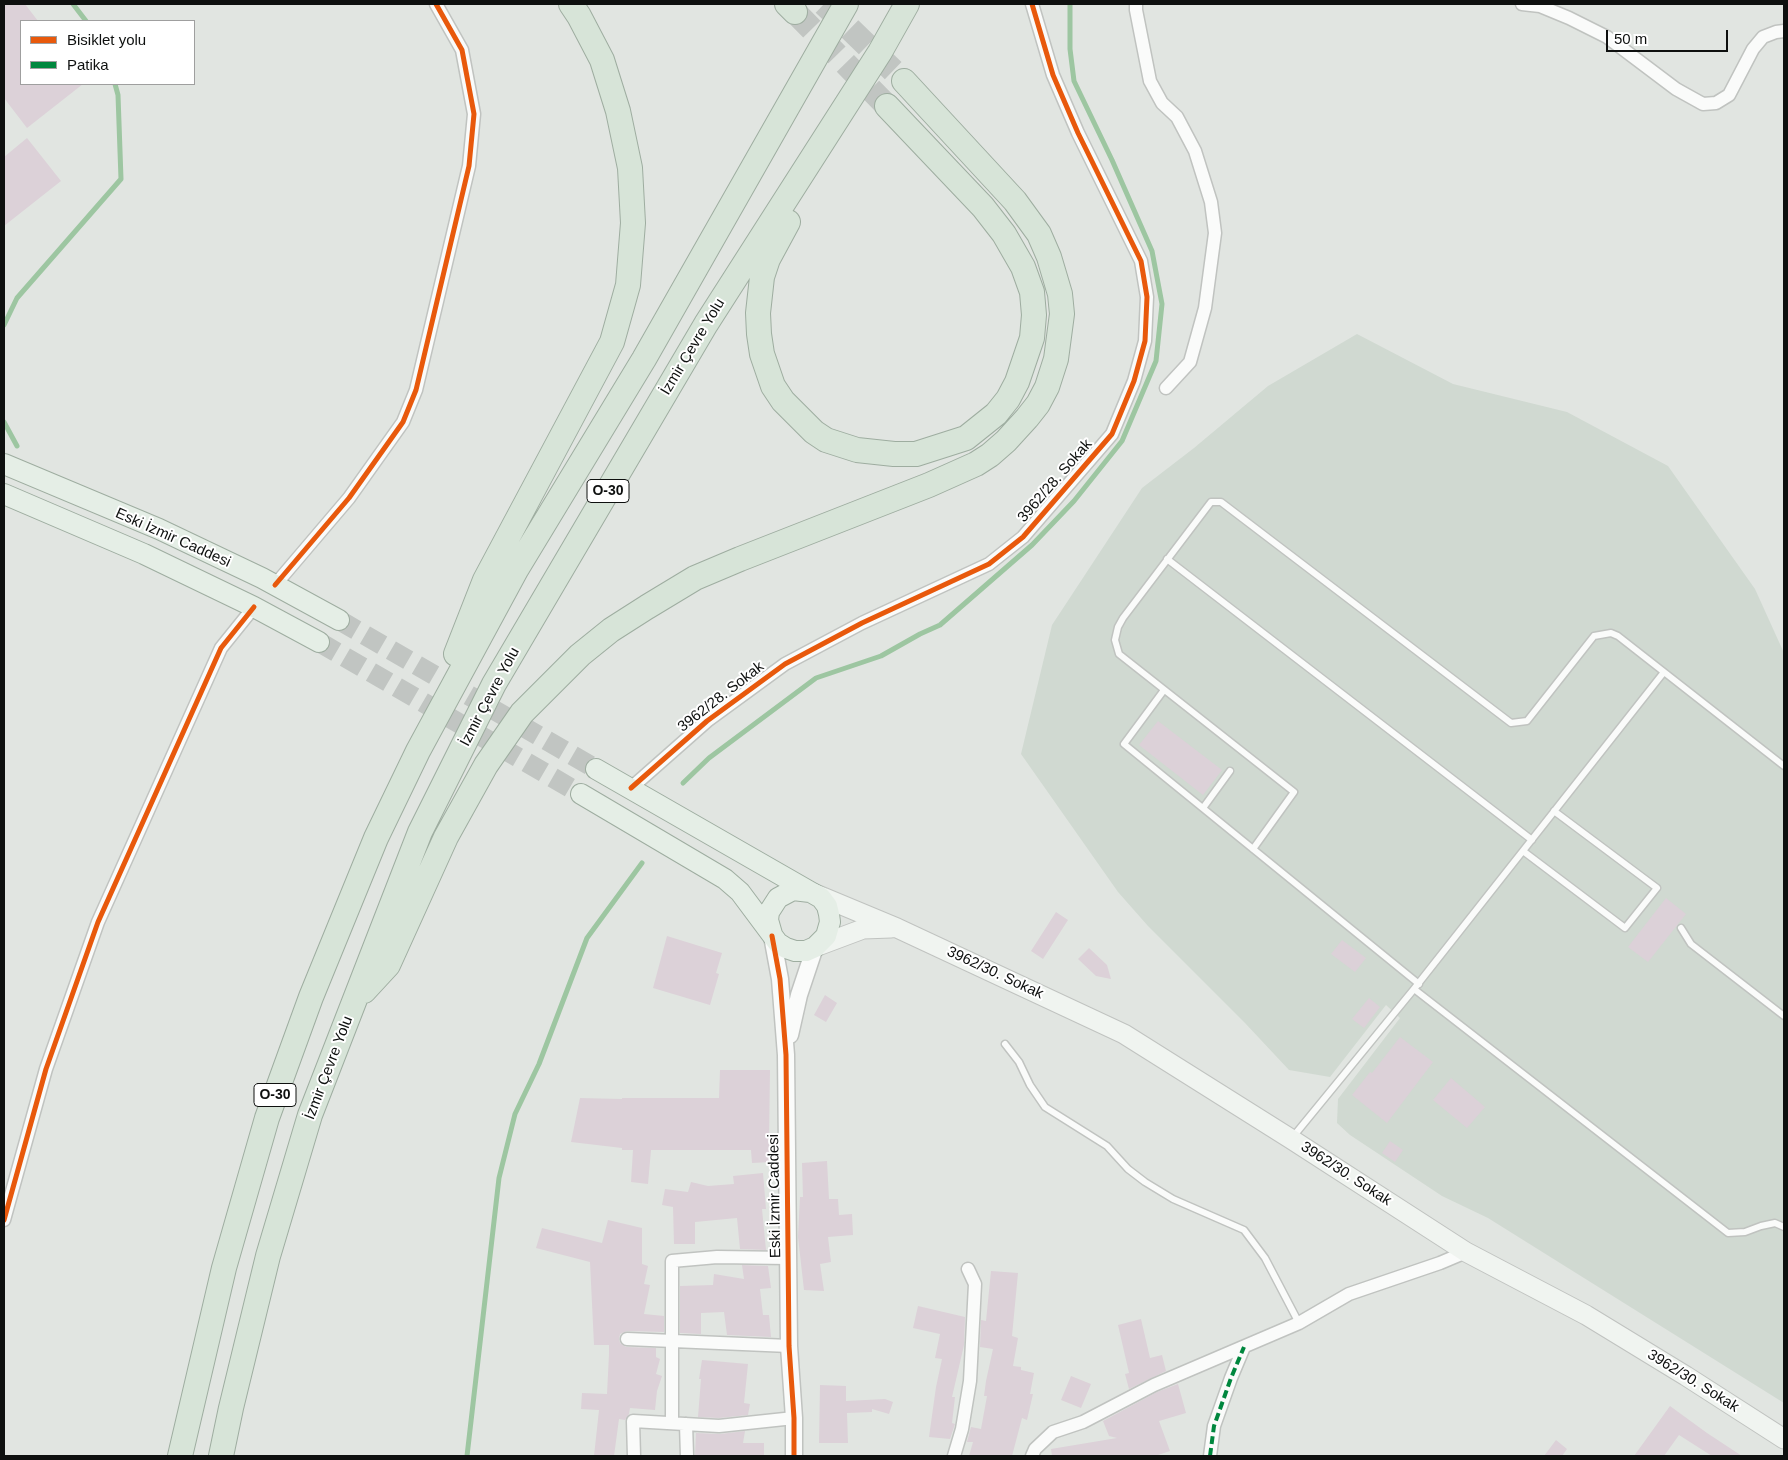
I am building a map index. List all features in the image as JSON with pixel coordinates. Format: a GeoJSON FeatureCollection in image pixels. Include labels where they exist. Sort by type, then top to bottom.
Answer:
{"type":"FeatureCollection","features":[{"type":"Feature","properties":{"kind":"highway"},"geometry":{"type":"LineString","coordinates":[[418,751],[485,580],[612,342],[628,285],[633,223],[630,168],[618,111],[602,60],[579,16],[570,4]]}},
{"type":"Feature","properties":{"kind":"highway","name":"O-30"},"geometry":{"type":"LineString","coordinates":[[180,1456],[224,1268],[267,1118],[310,996],[376,838],[418,751],[516,570],[644,359],[846,4]]}},
{"type":"Feature","properties":{"kind":"highway","name":"İzmir Çevre Yolu"},"geometry":{"type":"LineString","coordinates":[[222,1456],[231,1408],[268,1256],[310,1115],[420,832],[494,684],[706,324],[880,52],[906,4]]}},
{"type":"Feature","properties":{"kind":"highway"},"geometry":{"type":"LineString","coordinates":[[880,52],[768,259],[762,277],[759,334],[762,354],[773,386],[783,401],[814,432],[826,440],[857,450],[916,454],[966,438],[996,414],[1008,399],[1017,382],[1032,338],[1034,315],[1032,292],[1023,267],[1004,234],[983,207],[887,106]]}},
{"type":"Feature","properties":{"kind":"highway"},"geometry":{"type":"LineString","coordinates":[[354,1002],[388,965],[446,837],[486,765],[506,734],[522,713],[580,655],[611,630],[695,578],[944,479],[976,464],[1006,441],[1038,404],[1047,387],[1056,359],[1062,314],[1060,294],[1049,257],[1039,234],[1014,201],[904,81]]}},
{"type":"Feature","properties":{"kind":"main road","name":"Eski İzmir Caddesi"},"geometry":{"type":"LineString","coordinates":[[4,464],[159,529],[339,620]]}},
{"type":"Feature","properties":{"kind":"main road","name":"Eski İzmir Caddesi"},"geometry":{"type":"LineString","coordinates":[[4,494],[144,554],[254,607],[319,642]]}},
{"type":"Feature","properties":{"kind":"main road"},"geometry":{"type":"LineString","coordinates":[[596,769],[820,898],[827,906],[830,922],[826,936],[816,947]]}},
{"type":"Feature","properties":{"kind":"main road"},"geometry":{"type":"LineString","coordinates":[[581,794],[725,879],[740,892],[778,943],[786,948],[795,951],[806,951],[863,929],[897,928]]}},
{"type":"Feature","properties":{"kind":"main road"},"geometry":{"type":"LineString","coordinates":[[772,936],[769,928],[769,912],[778,898],[793,890],[812,892]]}},
{"type":"Feature","properties":{"kind":"main road","name":"3962/30. Sokak"},"geometry":{"type":"LineString","coordinates":[[812,892],[897,928],[1124,1034],[1292,1139],[1466,1252],[1586,1315],[1784,1439]]}},
{"type":"Feature","properties":{"kind":"street"},"geometry":{"type":"LineString","coordinates":[[275,586],[349,498],[403,422],[416,390],[469,166],[474,114],[462,50],[436,4]]}},
{"type":"Feature","properties":{"kind":"street","name":"3962/28. Sokak"},"geometry":{"type":"LineString","coordinates":[[631,788],[707,721],[785,664],[862,623],[989,564],[1023,537],[1112,434],[1134,381],[1145,341],[1147,297],[1141,261],[1078,134],[1053,75],[1032,4]]}},
{"type":"Feature","properties":{"kind":"street"},"geometry":{"type":"LineString","coordinates":[[1136,4],[1150,80],[1162,103],[1177,117],[1194,151],[1211,202],[1215,233],[1205,308],[1190,362],[1166,388]]}},
{"type":"Feature","properties":{"kind":"street"},"geometry":{"type":"LineString","coordinates":[[1522,4],[1540,6],[1607,37],[1676,89],[1703,104],[1716,103],[1729,95],[1754,49],[1763,37],[1784,31]]}},
{"type":"Feature","properties":{"kind":"street"},"geometry":{"type":"LineString","coordinates":[[4,1220],[46,1069],[98,922],[221,648],[254,607]]}},
{"type":"Feature","properties":{"kind":"street","name":"Eski İzmir Caddesi"},"geometry":{"type":"LineString","coordinates":[[772,936],[780,978],[786,1055],[789,1346],[794,1418],[794,1456]]}},
{"type":"Feature","properties":{"kind":"street","name":"Eski İzmir Caddesi"},"geometry":{"type":"LineString","coordinates":[[786,1055],[799,995],[816,947]]}},
{"type":"Feature","properties":{"kind":"street"},"geometry":{"type":"LineString","coordinates":[[1032,1456],[1036,1449],[1053,1432],[1083,1422],[1154,1385],[1299,1323],[1349,1294],[1440,1263],[1466,1252]]}},
{"type":"Feature","properties":{"kind":"street"},"geometry":{"type":"LineString","coordinates":[[672,1423],[672,1261],[717,1257],[788,1258]]}},
{"type":"Feature","properties":{"kind":"street"},"geometry":{"type":"LineString","coordinates":[[954,1456],[962,1429],[970,1381],[975,1284],[968,1269]]}},
{"type":"Feature","properties":{"kind":"street"},"geometry":{"type":"LineString","coordinates":[[627,1339],[672,1340],[769,1347],[789,1346]]}},
{"type":"Feature","properties":{"kind":"street"},"geometry":{"type":"LineString","coordinates":[[1210,1456],[1214,1426],[1244,1347]]}},
{"type":"Feature","properties":{"kind":"street"},"geometry":{"type":"LineString","coordinates":[[634,1456],[633,1421],[719,1426],[794,1418]]}},
{"type":"Feature","properties":{"kind":"street"},"geometry":{"type":"LineString","coordinates":[[686,1424],[687,1456]]}},
{"type":"Feature","properties":{"kind":"lane"},"geometry":{"type":"LineString","coordinates":[[1253,849],[1294,792],[1119,654],[1115,640],[1118,627],[1123,618],[1211,502],[1221,502],[1511,723],[1527,721],[1594,636],[1611,634],[1618,636],[1784,766]]}},
{"type":"Feature","properties":{"kind":"lane"},"geometry":{"type":"LineString","coordinates":[[1167,559],[1532,840]]}},
{"type":"Feature","properties":{"kind":"lane"},"geometry":{"type":"LineString","coordinates":[[1292,1139],[1416,986],[1664,672]]}},
{"type":"Feature","properties":{"kind":"lane"},"geometry":{"type":"LineString","coordinates":[[1164,690],[1124,744],[1416,986],[1728,1233],[1746,1232],[1775,1223],[1784,1227]]}},
{"type":"Feature","properties":{"kind":"lane"},"geometry":{"type":"LineString","coordinates":[[1203,808],[1230,771]]}},
{"type":"Feature","properties":{"kind":"lane"},"geometry":{"type":"LineString","coordinates":[[1523,851],[1625,928],[1657,888],[1554,811]]}},
{"type":"Feature","properties":{"kind":"lane"},"geometry":{"type":"LineString","coordinates":[[1681,928],[1692,944],[1784,1016]]}},
{"type":"Feature","properties":{"kind":"lane"},"geometry":{"type":"LineString","coordinates":[[1005,1044],[1045,1108],[1107,1146],[1128,1169],[1145,1182],[1173,1199],[1244,1230],[1265,1258],[1299,1323]]}},
{"type":"Feature","properties":{"kind":"shaded area"},"geometry":{"type":"Polygon","coordinates":[[[1357,334],[1453,384],[1567,412],[1668,466],[1755,589],[1784,653],[1784,1403],[1488,1218],[1442,1196],[1350,1135],[1337,1123],[1338,1099],[1400,1018],[1386,1005],[1330,1077],[1289,1070],[1148,926],[1118,892],[1021,754],[1052,625],[1142,488],[1194,448],[1268,386],[1357,334]]]}},
{"type":"Feature","properties":{"kind":"building"},"geometry":{"type":"Polygon","coordinates":[[[4,4],[25,4],[37,20],[20,20],[20,85],[82,85],[27,128],[4,98],[4,4]]]}},
{"type":"Feature","properties":{"kind":"building"},"geometry":{"type":"Polygon","coordinates":[[[27,138],[61,181],[4,226],[4,157],[27,138]]]}},
{"type":"Feature","properties":{"kind":"building"},"geometry":{"type":"Polygon","coordinates":[[[1158,721],[1222,770],[1203,795],[1139,745],[1158,721]]]}},
{"type":"Feature","properties":{"kind":"building"},"geometry":{"type":"Polygon","coordinates":[[[1666,898],[1686,914],[1648,962],[1628,947],[1666,898]]]}},
{"type":"Feature","properties":{"kind":"building"},"geometry":{"type":"Polygon","coordinates":[[[1056,912],[1068,920],[1043,959],[1031,951],[1056,912]]]}},
{"type":"Feature","properties":{"kind":"building"},"geometry":{"type":"Polygon","coordinates":[[[667,936],[722,953],[716,973],[719,974],[710,1005],[653,988],[667,936]]]}},
{"type":"Feature","properties":{"kind":"building"},"geometry":{"type":"Polygon","coordinates":[[[1342,940],[1366,958],[1355,972],[1331,954],[1342,940]]]}},
{"type":"Feature","properties":{"kind":"building"},"geometry":{"type":"Polygon","coordinates":[[[1089,948],[1107,965],[1111,979],[1096,976],[1078,959],[1089,948]]]}},
{"type":"Feature","properties":{"kind":"building"},"geometry":{"type":"Polygon","coordinates":[[[825,995],[837,1003],[826,1022],[814,1015],[825,995]]]}},
{"type":"Feature","properties":{"kind":"building"},"geometry":{"type":"Polygon","coordinates":[[[1369,998],[1380,1007],[1364,1028],[1352,1019],[1369,998]]]}},
{"type":"Feature","properties":{"kind":"building"},"geometry":{"type":"Polygon","coordinates":[[[1400,1037],[1433,1062],[1387,1123],[1352,1095],[1400,1037]]]}},
{"type":"Feature","properties":{"kind":"building"},"geometry":{"type":"Polygon","coordinates":[[[720,1070],[770,1070],[769,1141],[771,1162],[752,1163],[751,1150],[651,1150],[648,1184],[631,1182],[633,1150],[571,1142],[580,1098],[719,1098],[720,1070]]]}},
{"type":"Feature","properties":{"kind":"building"},"geometry":{"type":"Polygon","coordinates":[[[1451,1078],[1485,1107],[1467,1128],[1433,1100],[1451,1078]]]}},
{"type":"Feature","properties":{"kind":"building"},"geometry":{"type":"Polygon","coordinates":[[[1390,1141],[1403,1150],[1395,1162],[1382,1153],[1390,1141]]]}},
{"type":"Feature","properties":{"kind":"building"},"geometry":{"type":"Polygon","coordinates":[[[827,1161],[829,1199],[838,1199],[839,1215],[852,1214],[853,1235],[828,1237],[831,1262],[820,1264],[824,1291],[804,1290],[798,1237],[800,1197],[803,1197],[802,1163],[827,1161]]]}},
{"type":"Feature","properties":{"kind":"building"},"geometry":{"type":"Polygon","coordinates":[[[763,1173],[766,1209],[762,1209],[766,1250],[740,1249],[737,1218],[695,1222],[695,1244],[674,1244],[673,1207],[662,1205],[665,1189],[688,1192],[691,1182],[708,1186],[734,1184],[733,1176],[763,1173]]]}},
{"type":"Feature","properties":{"kind":"building"},"geometry":{"type":"Polygon","coordinates":[[[608,1220],[642,1228],[642,1264],[648,1266],[644,1284],[650,1285],[644,1314],[664,1316],[664,1332],[627,1331],[620,1334],[619,1339],[620,1343],[626,1347],[656,1348],[656,1357],[660,1359],[656,1374],[662,1376],[657,1391],[655,1410],[630,1408],[625,1420],[619,1419],[614,1456],[594,1456],[599,1410],[581,1409],[582,1393],[607,1394],[609,1345],[594,1345],[590,1262],[536,1248],[542,1228],[602,1243],[608,1220]]]}},
{"type":"Feature","properties":{"kind":"building"},"geometry":{"type":"Polygon","coordinates":[[[742,1265],[768,1266],[771,1288],[760,1289],[763,1315],[769,1315],[771,1337],[727,1335],[724,1312],[701,1313],[701,1334],[680,1333],[680,1286],[713,1285],[714,1274],[744,1279],[742,1265]]]}},
{"type":"Feature","properties":{"kind":"building"},"geometry":{"type":"Polygon","coordinates":[[[991,1271],[1018,1273],[1012,1336],[1018,1338],[1013,1366],[1021,1367],[1021,1370],[1034,1373],[1030,1394],[1033,1394],[1027,1420],[1022,1418],[1012,1456],[969,1456],[973,1442],[967,1442],[971,1427],[981,1429],[987,1396],[984,1396],[986,1381],[993,1349],[980,1347],[981,1320],[986,1321],[991,1271]]]}},
{"type":"Feature","properties":{"kind":"building"},"geometry":{"type":"Polygon","coordinates":[[[918,1306],[965,1317],[964,1345],[952,1397],[955,1397],[952,1423],[955,1424],[950,1439],[929,1437],[942,1359],[935,1358],[940,1334],[913,1328],[918,1306]]]}},
{"type":"Feature","properties":{"kind":"building"},"geometry":{"type":"Polygon","coordinates":[[[1141,1319],[1150,1358],[1162,1355],[1166,1371],[1129,1389],[1125,1374],[1129,1373],[1118,1325],[1141,1319]]]}},
{"type":"Feature","properties":{"kind":"building"},"geometry":{"type":"Polygon","coordinates":[[[702,1360],[748,1364],[744,1403],[750,1404],[748,1415],[719,1418],[698,1417],[701,1379],[699,1379],[702,1360]]]}},
{"type":"Feature","properties":{"kind":"building"},"geometry":{"type":"Polygon","coordinates":[[[1071,1376],[1091,1384],[1081,1408],[1061,1400],[1071,1376]]]}},
{"type":"Feature","properties":{"kind":"building"},"geometry":{"type":"Polygon","coordinates":[[[1178,1384],[1186,1413],[1159,1421],[1170,1451],[1155,1456],[1052,1456],[1051,1449],[1117,1438],[1109,1436],[1103,1421],[1157,1392],[1178,1384]]]}},
{"type":"Feature","properties":{"kind":"building"},"geometry":{"type":"Polygon","coordinates":[[[820,1385],[846,1386],[846,1401],[885,1399],[893,1402],[889,1414],[872,1409],[872,1412],[847,1413],[848,1443],[819,1443],[820,1385]]]}},
{"type":"Feature","properties":{"kind":"building"},"geometry":{"type":"Polygon","coordinates":[[[1670,1406],[1742,1456],[1712,1456],[1679,1435],[1664,1456],[1634,1456],[1670,1406]]]}},
{"type":"Feature","properties":{"kind":"building"},"geometry":{"type":"Polygon","coordinates":[[[745,1431],[743,1443],[764,1443],[764,1456],[695,1456],[696,1433],[720,1434],[745,1431]]]}},
{"type":"Feature","properties":{"kind":"building"},"geometry":{"type":"Polygon","coordinates":[[[1556,1440],[1567,1449],[1562,1456],[1544,1456],[1556,1440]]]}},
{"type":"Feature","properties":{"kind":"waterway"},"geometry":{"type":"LineString","coordinates":[[73,4],[85,20]]}},
{"type":"Feature","properties":{"kind":"waterway"},"geometry":{"type":"LineString","coordinates":[[683,783],[709,758],[816,678],[881,656],[940,625],[1032,545],[1074,501],[1122,441],[1156,361],[1162,304],[1152,251],[1112,160],[1074,81],[1070,49],[1070,4]]}},
{"type":"Feature","properties":{"kind":"waterway"},"geometry":{"type":"LineString","coordinates":[[4,325],[17,298],[121,179],[118,95],[115,85]]}},
{"type":"Feature","properties":{"kind":"waterway"},"geometry":{"type":"LineString","coordinates":[[4,422],[17,446]]}},
{"type":"Feature","properties":{"kind":"waterway"},"geometry":{"type":"LineString","coordinates":[[467,1456],[499,1178],[515,1114],[539,1064],[587,938],[642,863]]}},
{"type":"Feature","properties":{"kind":"tunnel"},"geometry":{"type":"LineString","coordinates":[[824,4],[904,81]]}},
{"type":"Feature","properties":{"kind":"tunnel"},"geometry":{"type":"LineString","coordinates":[[795,12],[887,106]]}},
{"type":"Feature","properties":{"kind":"tunnel"},"geometry":{"type":"LineString","coordinates":[[339,620],[596,769]]}},
{"type":"Feature","properties":{"kind":"tunnel"},"geometry":{"type":"LineString","coordinates":[[319,642],[581,794]]}},
{"type":"Feature","properties":{"kind":"marked path"},"geometry":{"type":"LineString","coordinates":[[1210,1456],[1214,1426],[1244,1347]]}},
{"type":"Feature","properties":{"kind":"cycle path"},"geometry":{"type":"LineString","coordinates":[[275,585],[349,498],[403,422],[416,390],[469,166],[474,114],[462,50],[436,4]]}},
{"type":"Feature","properties":{"kind":"cycle path"},"geometry":{"type":"LineString","coordinates":[[631,788],[707,721],[785,664],[862,623],[989,564],[1023,537],[1112,434],[1134,381],[1145,341],[1147,297],[1141,261],[1078,133],[1053,75],[1032,4]]}},
{"type":"Feature","properties":{"kind":"cycle path"},"geometry":{"type":"LineString","coordinates":[[4,1220],[46,1069],[98,922],[221,648],[254,607]]}},
{"type":"Feature","properties":{"kind":"cycle path"},"geometry":{"type":"LineString","coordinates":[[772,936],[780,979],[786,1055],[789,1346],[794,1418],[794,1456]]}}]}
